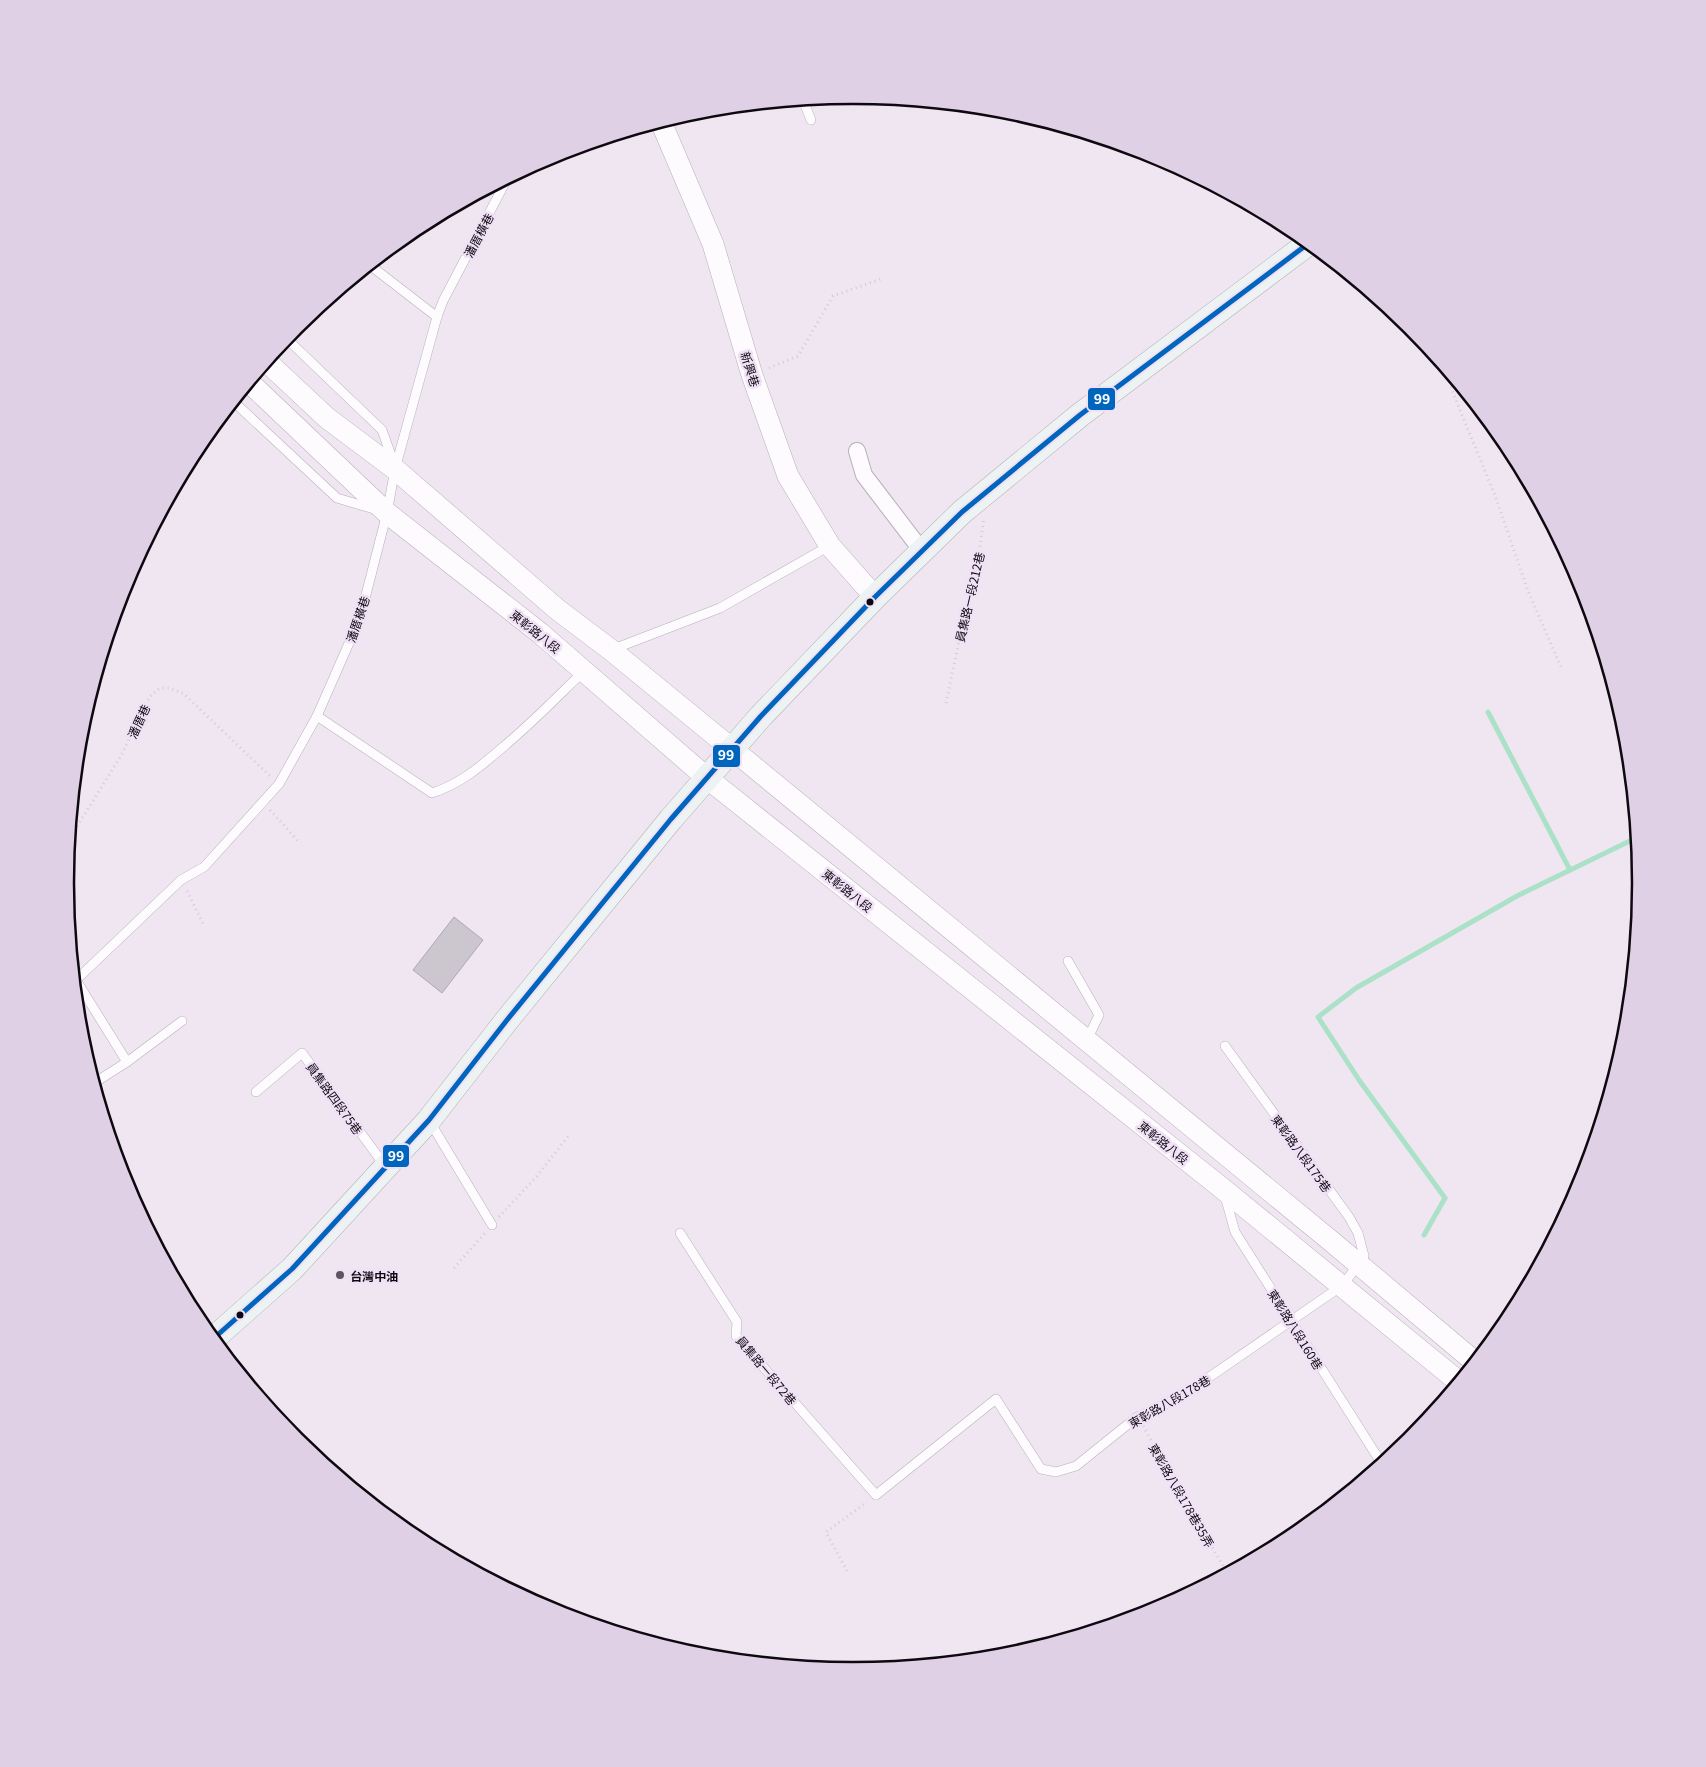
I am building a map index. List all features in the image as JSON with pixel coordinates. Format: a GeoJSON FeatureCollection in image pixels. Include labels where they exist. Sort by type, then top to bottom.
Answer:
{"type":"FeatureCollection","features":[{"type":"Feature","properties":{"kind":"main road"},"geometry":{"type":"LineString","coordinates":[[218,1334],[292,1269],[429,1120],[525,998],[671,819],[761,716],[875,597],[962,512],[1080,415],[1303,248]]}},
{"type":"Feature","properties":{"kind":"street","name":"新興巷"},"geometry":{"type":"LineString","coordinates":[[664,128],[714,244],[752,375],[788,476],[830,546],[875,597]]}},
{"type":"Feature","properties":{"kind":"street"},"geometry":{"type":"LineString","coordinates":[[271,366],[327,418],[395,468],[558,610],[611,650],[1087,1040],[1471,1358]]}},
{"type":"Feature","properties":{"kind":"street","name":"東彰路八段"},"geometry":{"type":"LineString","coordinates":[[254,386],[387,513],[540,633],[707,778],[1343,1285],[1454,1379]]}},
{"type":"Feature","properties":{"kind":"street"},"geometry":{"type":"LineString","coordinates":[[857,451],[864,476],[922,551]]}},
{"type":"Feature","properties":{"kind":"lane"},"geometry":{"type":"LineString","coordinates":[[805,106],[811,120]]}},
{"type":"Feature","properties":{"kind":"lane","name":"潘厝橫巷"},"geometry":{"type":"LineString","coordinates":[[79,976],[181,880],[204,868],[279,784],[317,716],[360,618],[387,513],[395,468],[436,317],[502,188]]}},
{"type":"Feature","properties":{"kind":"lane"},"geometry":{"type":"LineString","coordinates":[[374,269],[436,317]]}},
{"type":"Feature","properties":{"kind":"lane"},"geometry":{"type":"LineString","coordinates":[[292,343],[382,430],[395,468]]}},
{"type":"Feature","properties":{"kind":"lane"},"geometry":{"type":"LineString","coordinates":[[238,406],[337,498],[387,513]]}},
{"type":"Feature","properties":{"kind":"lane"},"geometry":{"type":"LineString","coordinates":[[611,650],[720,608],[830,546]]}},
{"type":"Feature","properties":{"kind":"lane"},"geometry":{"type":"LineString","coordinates":[[317,716],[432,793],[445,789],[470,775],[525,728],[584,671]]}},
{"type":"Feature","properties":{"kind":"lane"},"geometry":{"type":"LineString","coordinates":[[1068,961],[1099,1015],[1087,1040]]}},
{"type":"Feature","properties":{"kind":"lane"},"geometry":{"type":"LineString","coordinates":[[81,989],[128,1062]]}},
{"type":"Feature","properties":{"kind":"lane"},"geometry":{"type":"LineString","coordinates":[[99,1079],[128,1062],[182,1021]]}},
{"type":"Feature","properties":{"kind":"lane","name":"東彰路八段175巷"},"geometry":{"type":"LineString","coordinates":[[1225,1046],[1349,1217],[1358,1234],[1364,1256],[1359,1265]]}},
{"type":"Feature","properties":{"kind":"lane","name":"員集路四段75巷"},"geometry":{"type":"LineString","coordinates":[[256,1092],[302,1053],[385,1167]]}},
{"type":"Feature","properties":{"kind":"lane"},"geometry":{"type":"LineString","coordinates":[[429,1120],[492,1225]]}},
{"type":"Feature","properties":{"kind":"lane","name":"東彰路八段160巷"},"geometry":{"type":"LineString","coordinates":[[1223,1189],[1235,1232],[1378,1458]]}},
{"type":"Feature","properties":{"kind":"lane","name":"員集路一段72巷"},"geometry":{"type":"LineString","coordinates":[[680,1233],[737,1322],[736,1336],[876,1495]]}},
{"type":"Feature","properties":{"kind":"lane","name":"東彰路八段178巷"},"geometry":{"type":"LineString","coordinates":[[876,1495],[996,1399],[1041,1469],[1056,1472],[1076,1466],[1137,1417],[1179,1398],[1291,1322],[1343,1285],[1359,1265]]}},
{"type":"Feature","properties":{"kind":"path"},"geometry":{"type":"LineString","coordinates":[[752,375],[798,356],[833,296],[881,279]]}},
{"type":"Feature","properties":{"kind":"path"},"geometry":{"type":"LineString","coordinates":[[1451,385],[1496,498],[1528,591],[1561,667]]}},
{"type":"Feature","properties":{"kind":"path","name":"員集路一段212巷"},"geometry":{"type":"LineString","coordinates":[[946,703],[962,627],[975,580],[989,490]]}},
{"type":"Feature","properties":{"kind":"path","name":"潘厝巷"},"geometry":{"type":"LineString","coordinates":[[75,829],[121,756],[150,696],[160,688],[170,688],[184,694],[279,784]]}},
{"type":"Feature","properties":{"kind":"path"},"geometry":{"type":"LineString","coordinates":[[263,802],[299,842]]}},
{"type":"Feature","properties":{"kind":"path"},"geometry":{"type":"LineString","coordinates":[[181,880],[204,926]]}},
{"type":"Feature","properties":{"kind":"path"},"geometry":{"type":"LineString","coordinates":[[454,1268],[537,1176],[570,1134]]}},
{"type":"Feature","properties":{"kind":"path","name":"東彰路八段178巷35弄"},"geometry":{"type":"LineString","coordinates":[[1137,1417],[1224,1568]]}},
{"type":"Feature","properties":{"kind":"path"},"geometry":{"type":"LineString","coordinates":[[847,1571],[826,1532],[876,1495]]}},
{"type":"Feature","properties":{"kind":"building"},"geometry":{"type":"Polygon","coordinates":[[[454,917],[483,940],[442,993],[413,970],[454,917]]]}},
{"type":"Feature","properties":{"kind":"waterway"},"geometry":{"type":"LineString","coordinates":[[1488,712],[1570,870]]}},
{"type":"Feature","properties":{"kind":"waterway"},"geometry":{"type":"LineString","coordinates":[[1424,1235],[1445,1198],[1359,1080],[1318,1017],[1356,988],[1517,896],[1631,840]]}},
{"type":"Feature","properties":{"kind":"transit line","name":"99"},"geometry":{"type":"LineString","coordinates":[[218,1334],[292,1269],[429,1120],[507,1020],[671,819],[761,716],[875,597],[962,512],[1080,415],[1303,248]]}},
{"type":"Feature","properties":{"kind":"place","name":"台灣中油"},"geometry":{"type":"Point","coordinates":[340,1275]}}]}
